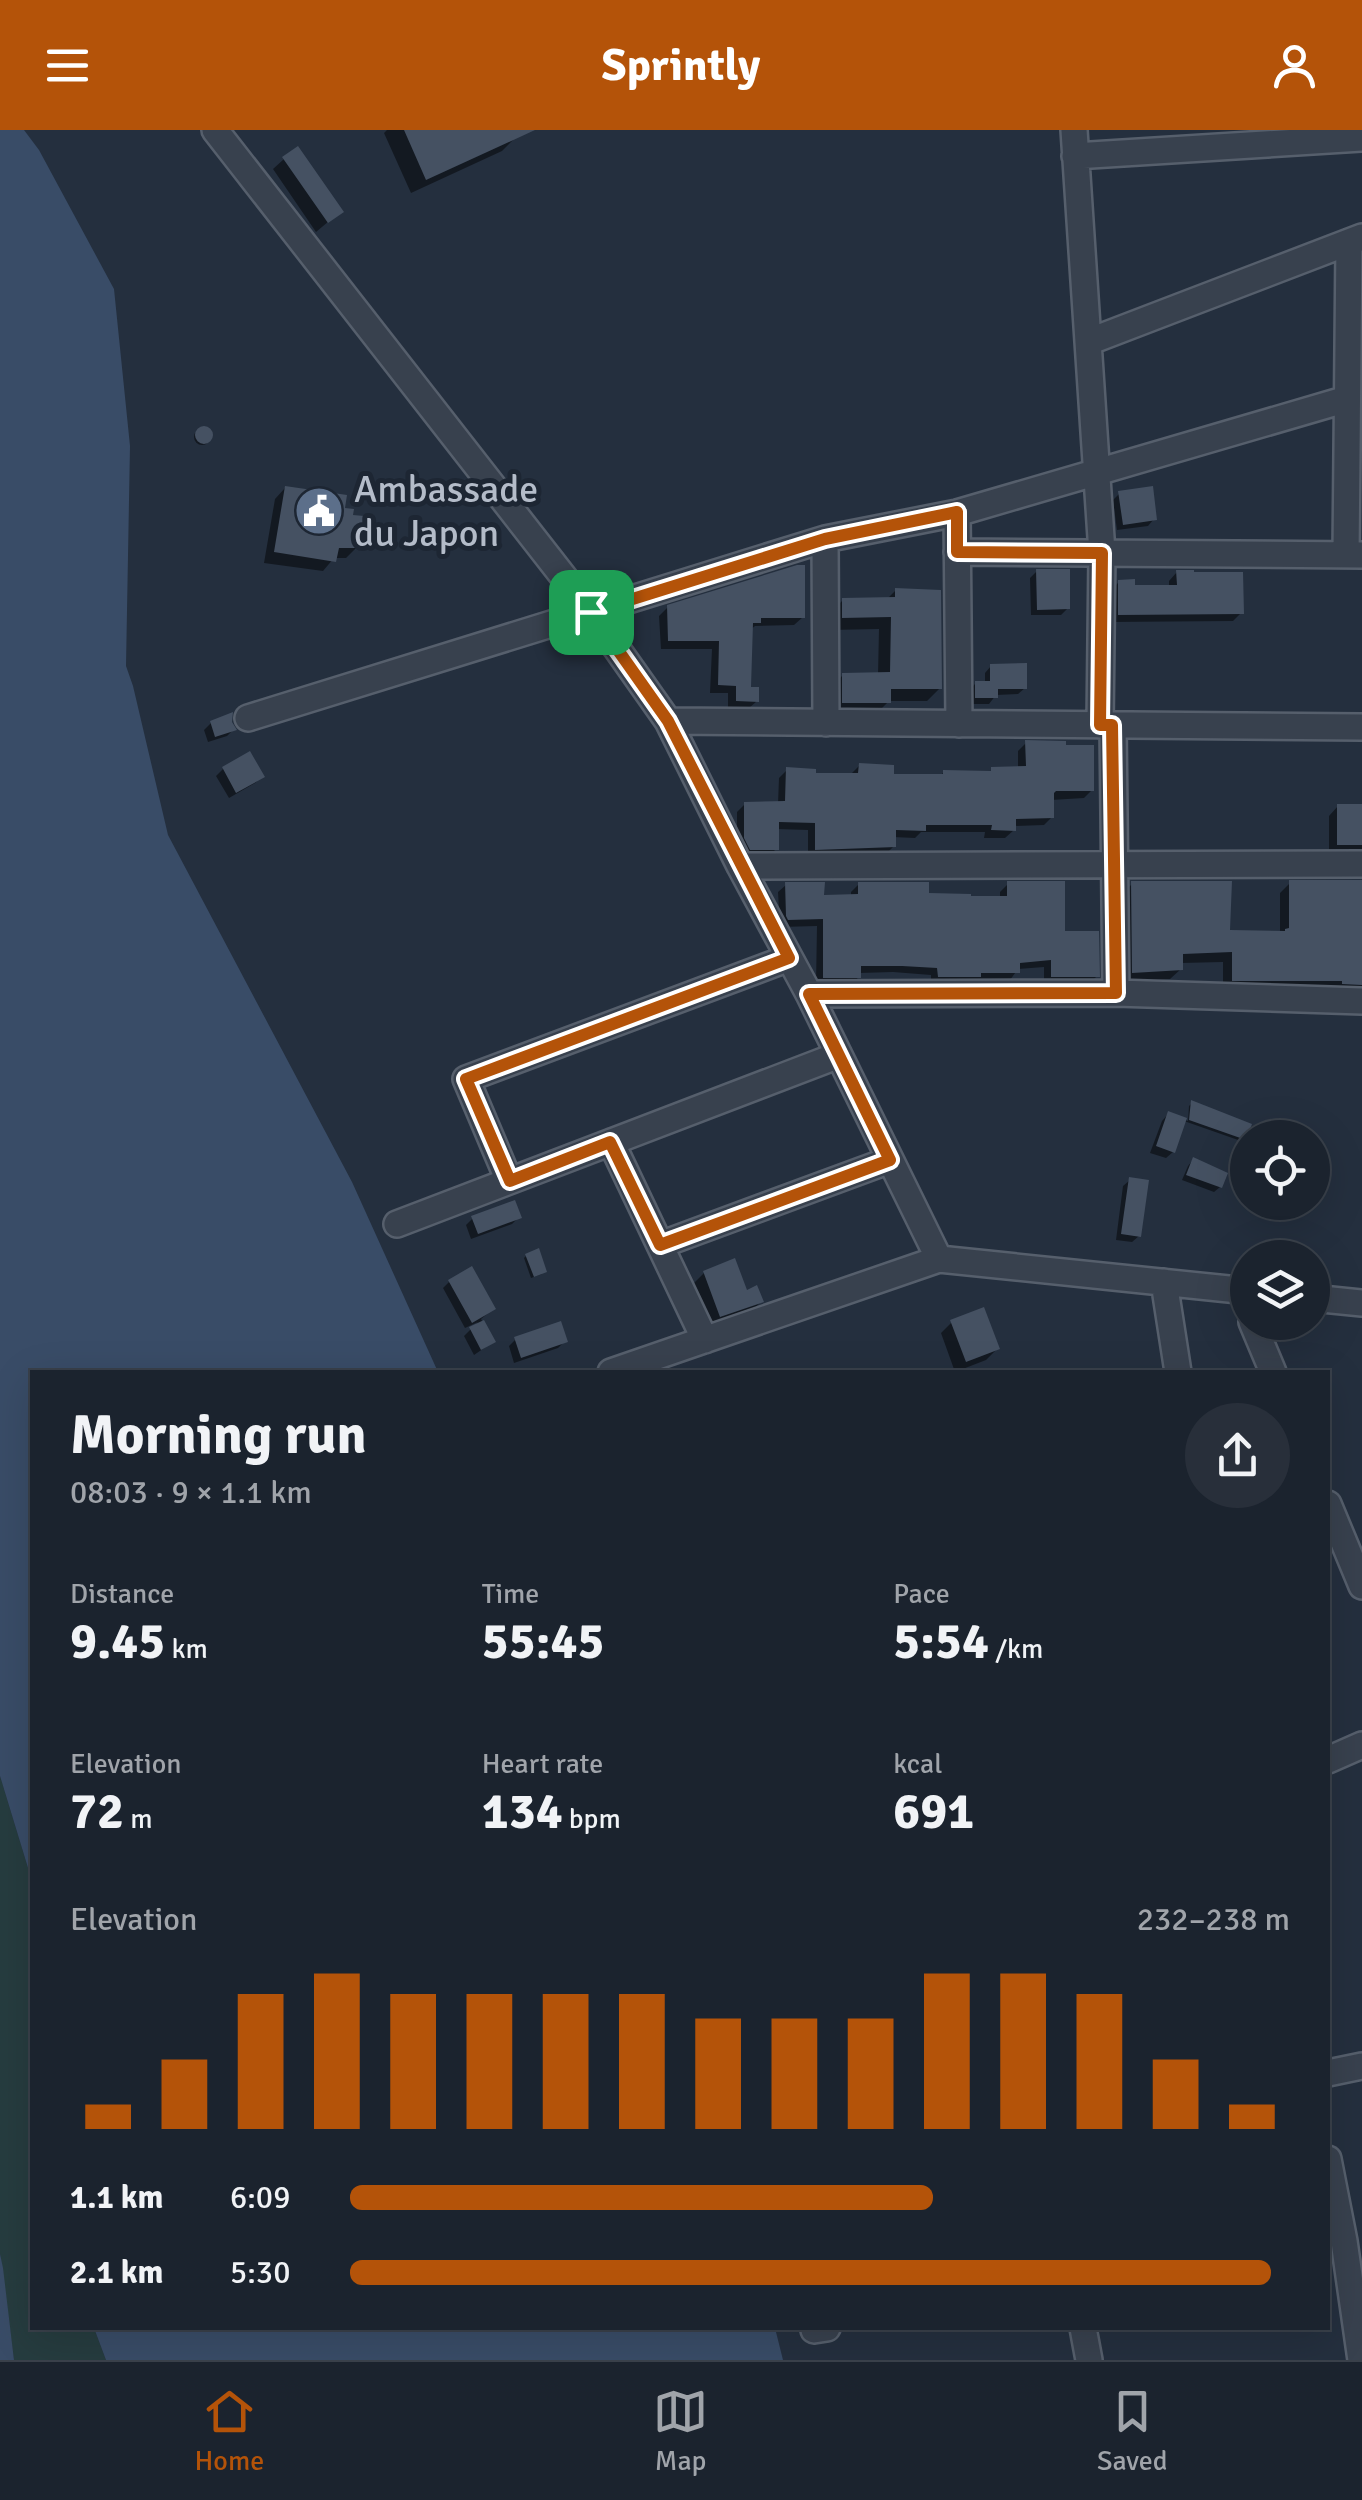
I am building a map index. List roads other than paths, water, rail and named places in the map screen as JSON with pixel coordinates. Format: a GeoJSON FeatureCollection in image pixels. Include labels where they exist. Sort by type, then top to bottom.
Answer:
{"type":"FeatureCollection","features":[{"type":"Feature","properties":{"kind":"street"},"geometry":{"type":"LineString","coordinates":[[215,130],[591,612],[668,721],[809,994],[939,1259]]}},
{"type":"Feature","properties":{"kind":"street"},"geometry":{"type":"LineString","coordinates":[[1116,993],[1102,553],[1074,143],[1362,138]]}},
{"type":"Feature","properties":{"kind":"street"},"geometry":{"type":"LineString","coordinates":[[957,552],[1354,555],[1347,399],[1355,338],[1356,240],[1088,342]]}},
{"type":"Feature","properties":{"kind":"street"},"geometry":{"type":"LineString","coordinates":[[248,718],[825,539],[957,512],[1347,399]]}},
{"type":"Feature","properties":{"kind":"street"},"geometry":{"type":"LineString","coordinates":[[957,512],[958,724]]}},
{"type":"Feature","properties":{"kind":"street"},"geometry":{"type":"LineString","coordinates":[[825,539],[826,723]]}},
{"type":"Feature","properties":{"kind":"street"},"geometry":{"type":"LineString","coordinates":[[668,721],[1362,726]]}},
{"type":"Feature","properties":{"kind":"street"},"geometry":{"type":"LineString","coordinates":[[740,866],[1362,864]]}},
{"type":"Feature","properties":{"kind":"street"},"geometry":{"type":"LineString","coordinates":[[510,1181],[466,1079],[789,958]]}},
{"type":"Feature","properties":{"kind":"street"},"geometry":{"type":"LineString","coordinates":[[809,994],[1116,993],[1362,1001]]}},
{"type":"Feature","properties":{"kind":"street"},"geometry":{"type":"LineString","coordinates":[[397,1224],[839,1055]]}},
{"type":"Feature","properties":{"kind":"street"},"geometry":{"type":"LineString","coordinates":[[610,1142],[705,1340]]}},
{"type":"Feature","properties":{"kind":"street"},"geometry":{"type":"LineString","coordinates":[[660,1245],[890,1160]]}},
{"type":"Feature","properties":{"kind":"street"},"geometry":{"type":"LineString","coordinates":[[617,1370],[939,1259],[1164,1282],[1230,1295]]}},
{"type":"Feature","properties":{"kind":"street"},"geometry":{"type":"LineString","coordinates":[[1164,1282],[1178,1370]]}},
{"type":"Feature","properties":{"kind":"street"},"geometry":{"type":"LineString","coordinates":[[1330,1300],[1362,1303]]}},
{"type":"Feature","properties":{"kind":"street"},"geometry":{"type":"LineString","coordinates":[[1260,1340],[1272,1370]]}},
{"type":"Feature","properties":{"kind":"street"},"geometry":{"type":"LineString","coordinates":[[1330,1509],[1362,1586]]}},
{"type":"Feature","properties":{"kind":"street"},"geometry":{"type":"LineString","coordinates":[[1330,1759],[1362,1745]]}},
{"type":"Feature","properties":{"kind":"street"},"geometry":{"type":"LineString","coordinates":[[1330,2073],[1362,2066]]}},
{"type":"Feature","properties":{"kind":"street"},"geometry":{"type":"LineString","coordinates":[[1330,2165],[1353,2239],[1362,2360]]}},
{"type":"Feature","properties":{"kind":"street"},"geometry":{"type":"LineString","coordinates":[[1083,2330],[1089,2360]]}},
{"type":"Feature","properties":{"kind":"water"},"geometry":{"type":"Polygon","coordinates":[[[0,130],[24,130],[39,150],[114,289],[130,446],[126,666],[168,835],[352,1182],[437,1370],[30,1370],[30,1874],[0,1776],[0,130]]]}},
{"type":"Feature","properties":{"kind":"water"},"geometry":{"type":"Polygon","coordinates":[[[0,2254],[3,2268],[14,2360],[0,2360],[0,2254]]]}},
{"type":"Feature","properties":{"kind":"water"},"geometry":{"type":"Polygon","coordinates":[[[95,2330],[776,2330],[783,2360],[106,2360],[95,2330]]]}},
{"type":"Feature","properties":{"kind":"place","name":"Ambassade du Japon"},"geometry":{"type":"Point","coordinates":[319,511]}}]}
